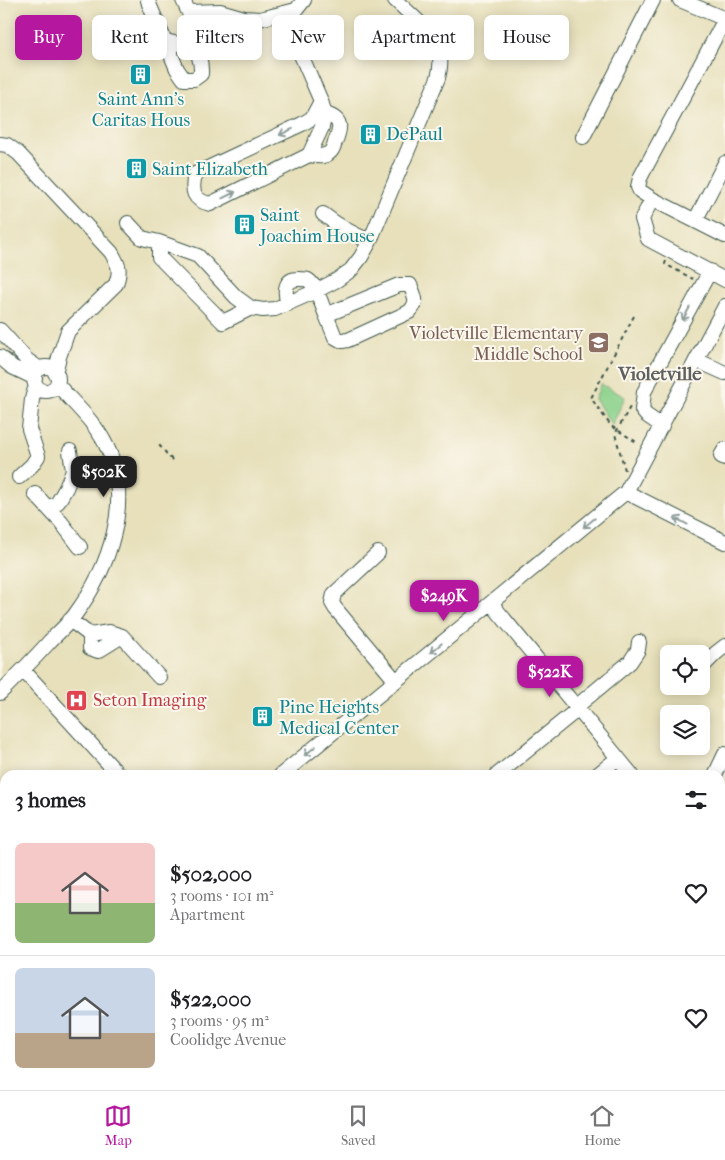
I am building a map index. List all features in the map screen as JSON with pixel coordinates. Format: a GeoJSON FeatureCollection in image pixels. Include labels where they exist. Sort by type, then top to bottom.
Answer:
{"type":"FeatureCollection","features":[{"type":"Feature","properties":{"kind":"street"},"geometry":{"type":"LineString","coordinates":[[148,0],[154,15]]}},
{"type":"Feature","properties":{"kind":"street"},"geometry":{"type":"LineString","coordinates":[[128,223],[142,238],[198,256],[236,297],[251,308],[263,310],[276,309],[316,291],[351,270],[370,241],[441,67],[441,59],[434,40],[395,0]]}},
{"type":"Feature","properties":{"kind":"street"},"geometry":{"type":"LineString","coordinates":[[583,137],[653,0]]}},
{"type":"Feature","properties":{"kind":"street"},"geometry":{"type":"LineString","coordinates":[[680,0],[725,19],[640,178],[638,187],[640,191],[652,199],[725,236]]}},
{"type":"Feature","properties":{"kind":"street"},"geometry":{"type":"LineString","coordinates":[[186,6],[220,11],[244,18],[260,19],[300,5]]}},
{"type":"Feature","properties":{"kind":"street"},"geometry":{"type":"LineString","coordinates":[[300,5],[292,21],[294,36],[323,107],[322,127],[309,155],[210,204],[200,202],[192,186],[195,174],[302,124],[312,118],[323,107]]}},
{"type":"Feature","properties":{"kind":"street"},"geometry":{"type":"LineString","coordinates":[[167,46],[177,69],[184,79],[194,79],[201,74],[201,60]]}},
{"type":"Feature","properties":{"kind":"street"},"geometry":{"type":"LineString","coordinates":[[0,144],[7,145],[18,152],[112,252],[119,265],[120,274],[116,284],[68,330],[59,357],[56,379],[52,390],[40,389],[37,378],[27,360],[0,330]]}},
{"type":"Feature","properties":{"kind":"street"},"geometry":{"type":"LineString","coordinates":[[695,221],[725,163]]}},
{"type":"Feature","properties":{"kind":"street"},"geometry":{"type":"LineString","coordinates":[[652,199],[642,219],[648,239],[725,280]]}},
{"type":"Feature","properties":{"kind":"street"},"geometry":{"type":"LineString","coordinates":[[323,214],[352,234],[370,241]]}},
{"type":"Feature","properties":{"kind":"street"},"geometry":{"type":"LineString","coordinates":[[159,242],[159,257],[223,322],[251,308]]}},
{"type":"Feature","properties":{"kind":"street"},"geometry":{"type":"LineString","coordinates":[[662,426],[642,410],[644,392],[710,271]]}},
{"type":"Feature","properties":{"kind":"street"},"geometry":{"type":"LineString","coordinates":[[288,304],[285,289],[290,281],[296,279],[307,280],[316,291],[335,337],[342,341],[409,312],[414,307],[416,299],[410,285],[399,284],[326,315]]}},
{"type":"Feature","properties":{"kind":"street"},"geometry":{"type":"LineString","coordinates":[[286,770],[626,492],[725,306]]}},
{"type":"Feature","properties":{"kind":"street"},"geometry":{"type":"LineString","coordinates":[[0,357],[12,367],[37,378]]}},
{"type":"Feature","properties":{"kind":"street"},"geometry":{"type":"LineString","coordinates":[[696,360],[725,373]]}},
{"type":"Feature","properties":{"kind":"street"},"geometry":{"type":"LineString","coordinates":[[0,693],[70,620],[93,587],[101,572],[112,541],[118,514],[115,468],[106,444],[95,426],[56,379],[52,369],[48,368],[37,378],[32,399],[29,429],[38,456],[32,465],[19,477]]}},
{"type":"Feature","properties":{"kind":"street"},"geometry":{"type":"LineString","coordinates":[[725,449],[721,456],[725,458]]}},
{"type":"Feature","properties":{"kind":"street"},"geometry":{"type":"LineString","coordinates":[[49,510],[58,502],[73,471],[70,451]]}},
{"type":"Feature","properties":{"kind":"street"},"geometry":{"type":"LineString","coordinates":[[626,492],[725,542]]}},
{"type":"Feature","properties":{"kind":"street"},"geometry":{"type":"LineString","coordinates":[[35,494],[80,546]]}},
{"type":"Feature","properties":{"kind":"street"},"geometry":{"type":"LineString","coordinates":[[378,553],[334,594],[332,603],[396,681]]}},
{"type":"Feature","properties":{"kind":"street"},"geometry":{"type":"LineString","coordinates":[[491,603],[628,770]]}},
{"type":"Feature","properties":{"kind":"street"},"geometry":{"type":"LineString","coordinates":[[70,620],[90,635],[109,632],[122,636],[159,676]]}},
{"type":"Feature","properties":{"kind":"street"},"geometry":{"type":"LineString","coordinates":[[503,770],[630,662],[638,650],[638,642]]}},
{"type":"Feature","properties":{"kind":"street"},"geometry":{"type":"LineString","coordinates":[[710,659],[725,646]]}},
{"type":"Feature","properties":{"kind":"street"},"geometry":{"type":"LineString","coordinates":[[23,670],[114,770]]}},
{"type":"Feature","properties":{"kind":"street"},"geometry":{"type":"LineString","coordinates":[[717,770],[725,754]]}},
{"type":"Feature","properties":{"kind":"street"},"geometry":{"type":"LineString","coordinates":[[603,770],[618,758]]}},
{"type":"Feature","properties":{"kind":"path"},"geometry":{"type":"LineString","coordinates":[[634,316],[591,398],[611,426],[649,450]]}},
{"type":"Feature","properties":{"kind":"path"},"geometry":{"type":"LineString","coordinates":[[159,445],[173,461]]}},
{"type":"Feature","properties":{"kind":"green space"},"geometry":{"type":"Polygon","coordinates":[[[601,384],[625,397],[612,425],[595,399],[601,384]]]}},
{"type":"Feature","properties":{"kind":"place","name":"Saint Ann's Caritas Hous"},"geometry":{"type":"Point","coordinates":[141,74]}},
{"type":"Feature","properties":{"kind":"place","name":"DePaul"},"geometry":{"type":"Point","coordinates":[370,134]}},
{"type":"Feature","properties":{"kind":"place","name":"Saint Elizabeth"},"geometry":{"type":"Point","coordinates":[136,169]}},
{"type":"Feature","properties":{"kind":"place","name":"Saint Joachim House"},"geometry":{"type":"Point","coordinates":[244,225]}},
{"type":"Feature","properties":{"kind":"place","name":"Violetville Elementary Middle School"},"geometry":{"type":"Point","coordinates":[599,343]}},
{"type":"Feature","properties":{"kind":"place","name":"Seton Imaging"},"geometry":{"type":"Point","coordinates":[77,700]}},
{"type":"Feature","properties":{"kind":"place","name":"Pine Heights Medical Center"},"geometry":{"type":"Point","coordinates":[263,717]}},
{"type":"Feature","properties":{"kind":"district","name":"Violetville"},"geometry":{"type":"Point","coordinates":[660,373]}}]}
